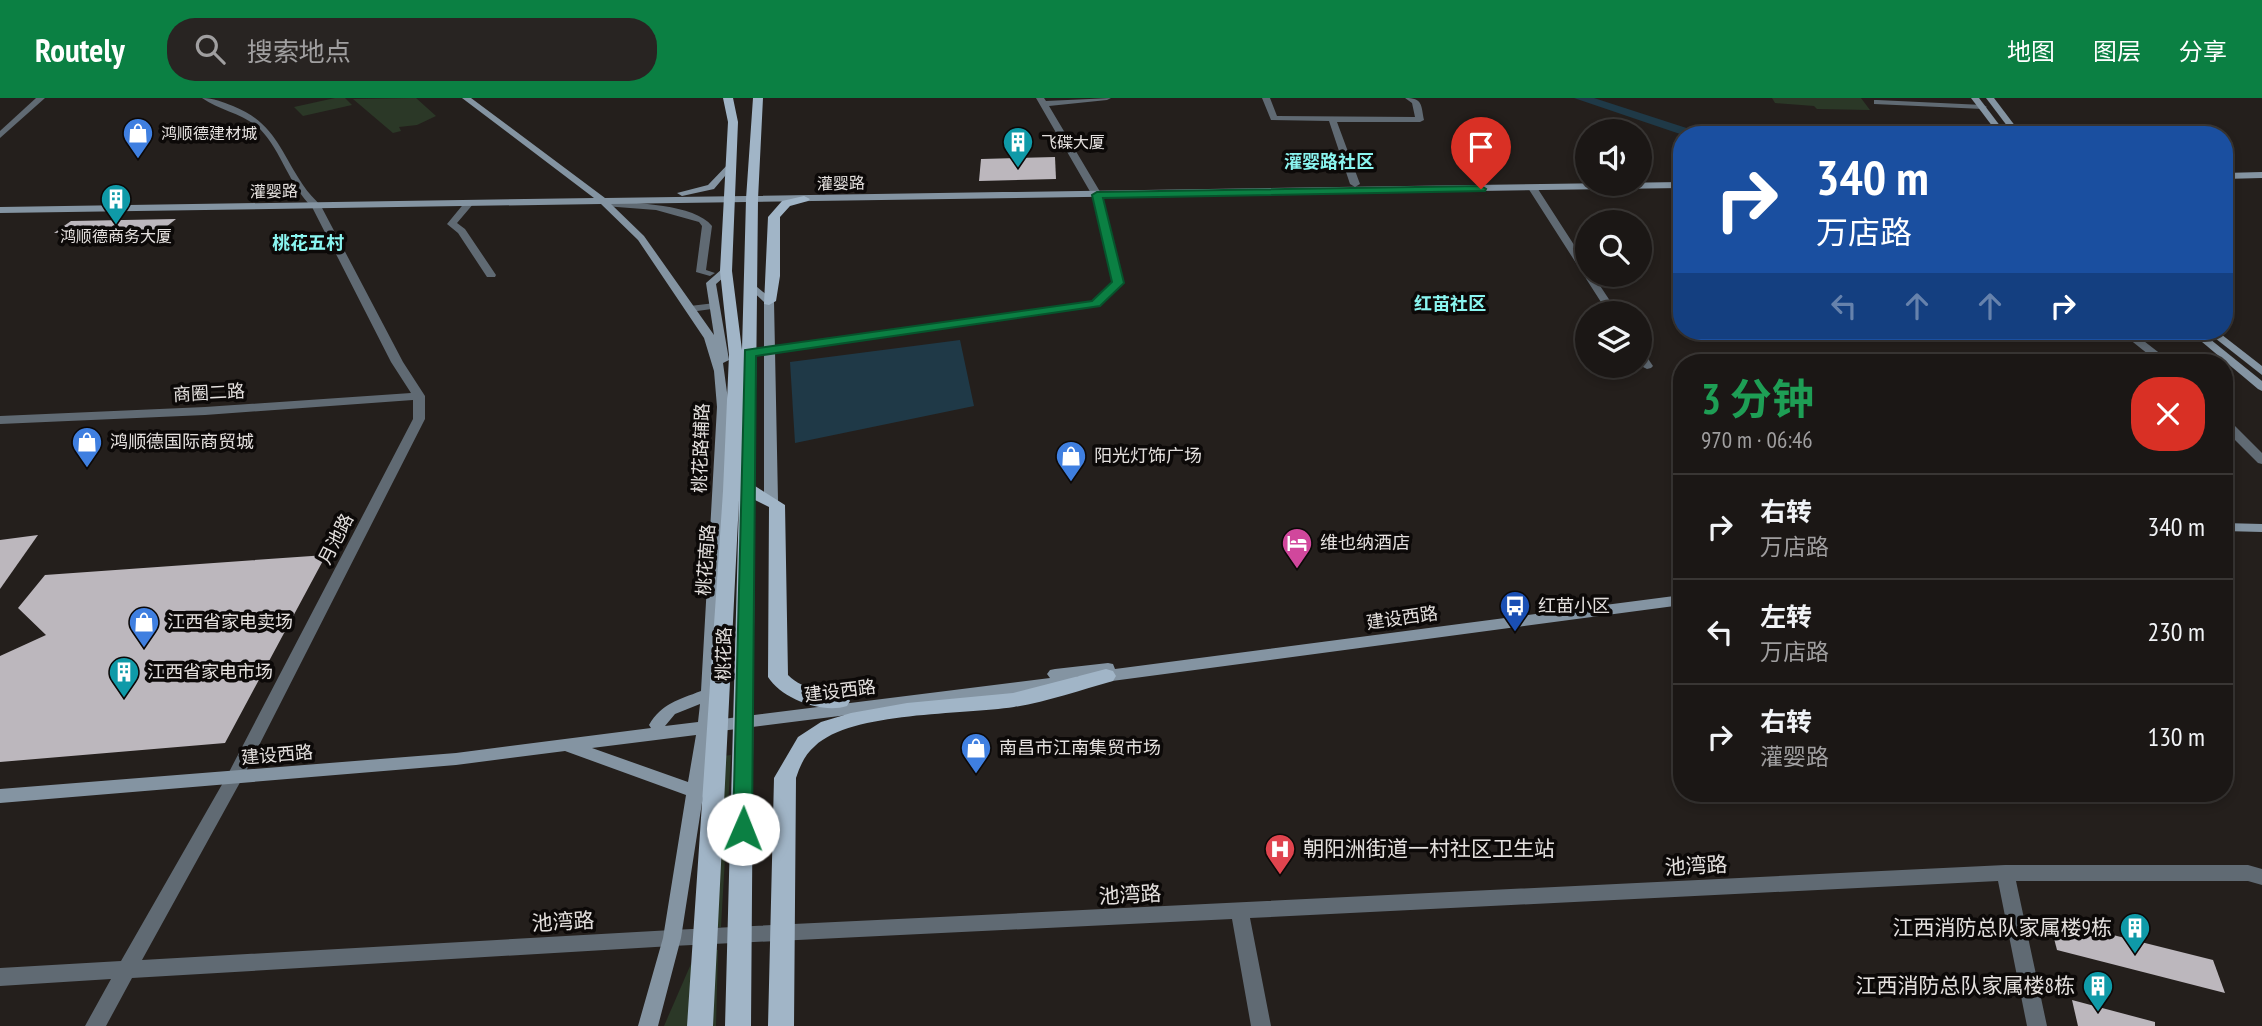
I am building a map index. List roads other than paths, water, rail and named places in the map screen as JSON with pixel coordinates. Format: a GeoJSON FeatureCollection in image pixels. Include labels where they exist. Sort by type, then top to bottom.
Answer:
{"type":"FeatureCollection","features":[{"type":"Feature","properties":{"kind":"main road","name":"桃花路辅路"},"geometry":{"type":"LineString","coordinates":[[466,98],[602,200],[641,238],[710,338],[720,371],[723,407],[708,694],[712,722],[695,791],[672,938],[648,1026]]}},
{"type":"Feature","properties":{"kind":"main road","name":"桃花南路"},"geometry":{"type":"LineString","coordinates":[[700,1026],[712,722],[740,490],[736,355],[718,272],[732,163],[733,122],[728,98]]}},
{"type":"Feature","properties":{"kind":"main road"},"geometry":{"type":"LineString","coordinates":[[733,122],[741,98]]}},
{"type":"Feature","properties":{"kind":"main road"},"geometry":{"type":"LineString","coordinates":[[747,98],[755,121]]}},
{"type":"Feature","properties":{"kind":"main road"},"geometry":{"type":"LineString","coordinates":[[752,196],[758,98]]}},
{"type":"Feature","properties":{"kind":"main road"},"geometry":{"type":"LineString","coordinates":[[1975,98],[1997,126]]}},
{"type":"Feature","properties":{"kind":"main road"},"geometry":{"type":"LineString","coordinates":[[1990,98],[2011,126]]}},
{"type":"Feature","properties":{"kind":"main road"},"geometry":{"type":"LineString","coordinates":[[680,194],[711,187],[732,163]]}},
{"type":"Feature","properties":{"kind":"main road"},"geometry":{"type":"LineString","coordinates":[[2233,170],[2262,169]]}},
{"type":"Feature","properties":{"kind":"main road"},"geometry":{"type":"LineString","coordinates":[[2233,176],[2262,175]]}},
{"type":"Feature","properties":{"kind":"main road"},"geometry":{"type":"LineString","coordinates":[[1652,179],[1673,179]]}},
{"type":"Feature","properties":{"kind":"main road","name":"灌婴路"},"geometry":{"type":"LineString","coordinates":[[752,196],[804,199],[1575,180]]}},
{"type":"Feature","properties":{"kind":"main road","name":"灌婴路"},"geometry":{"type":"LineString","coordinates":[[0,202],[469,203],[729,196],[1673,186]]}},
{"type":"Feature","properties":{"kind":"main road","name":"灌婴路"},"geometry":{"type":"LineString","coordinates":[[0,210],[310,202],[602,200],[680,194],[729,196]]}},
{"type":"Feature","properties":{"kind":"main road","name":"桃花路"},"geometry":{"type":"LineString","coordinates":[[738,1026],[745,718],[740,490],[750,353],[752,196]]}},
{"type":"Feature","properties":{"kind":"main road"},"geometry":{"type":"LineString","coordinates":[[771,501],[769,301],[774,276],[774,216],[786,203],[804,199]]}},
{"type":"Feature","properties":{"kind":"main road"},"geometry":{"type":"LineString","coordinates":[[718,272],[711,283],[722,343],[740,490],[777,505],[778,677],[784,685],[804,696],[840,701]]}},
{"type":"Feature","properties":{"kind":"main road"},"geometry":{"type":"LineString","coordinates":[[751,285],[769,301]]}},
{"type":"Feature","properties":{"kind":"main road"},"geometry":{"type":"LineString","coordinates":[[2205,340],[2222,354]]}},
{"type":"Feature","properties":{"kind":"main road"},"geometry":{"type":"LineString","coordinates":[[2222,340],[2262,372]]}},
{"type":"Feature","properties":{"kind":"main road"},"geometry":{"type":"LineString","coordinates":[[2233,363],[2262,387]]}},
{"type":"Feature","properties":{"kind":"main road"},"geometry":{"type":"LineString","coordinates":[[2233,527],[2262,528]]}},
{"type":"Feature","properties":{"kind":"main road"},"geometry":{"type":"LineString","coordinates":[[2233,533],[2262,534]]}},
{"type":"Feature","properties":{"kind":"main road","name":"建设西路"},"geometry":{"type":"LineString","coordinates":[[745,718],[840,701],[1673,594]]}},
{"type":"Feature","properties":{"kind":"main road","name":"建设西路"},"geometry":{"type":"LineString","coordinates":[[0,787],[456,759],[712,722],[1106,676],[1673,601]]}},
{"type":"Feature","properties":{"kind":"main road"},"geometry":{"type":"LineString","coordinates":[[781,1026],[785,778],[795,757],[810,738],[829,728],[858,719],[1015,700],[1106,676]]}},
{"type":"Feature","properties":{"kind":"main road"},"geometry":{"type":"LineString","coordinates":[[657,725],[669,710],[708,694]]}},
{"type":"Feature","properties":{"kind":"main road","name":"建设西路"},"geometry":{"type":"LineString","coordinates":[[0,796],[459,750],[657,725],[712,722]]}},
{"type":"Feature","properties":{"kind":"main road"},"geometry":{"type":"LineString","coordinates":[[567,745],[695,791]]}},
{"type":"Feature","properties":{"kind":"main road"},"geometry":{"type":"LineString","coordinates":[[739,1003],[753,1026]]}},
{"type":"Feature","properties":{"kind":"street"},"geometry":{"type":"LineString","coordinates":[[0,135],[41,98]]}},
{"type":"Feature","properties":{"kind":"street"},"geometry":{"type":"LineString","coordinates":[[206,98],[256,121],[274,142],[310,202],[397,362],[419,396]]}},
{"type":"Feature","properties":{"kind":"street"},"geometry":{"type":"LineString","coordinates":[[750,353],[1096,304],[1118,283],[1095,191],[1042,101],[1107,98]]}},
{"type":"Feature","properties":{"kind":"street"},"geometry":{"type":"LineString","coordinates":[[1266,98],[1274,118],[1420,120],[1416,102],[1409,98]]}},
{"type":"Feature","properties":{"kind":"street"},"geometry":{"type":"LineString","coordinates":[[1877,102],[1983,107]]}},
{"type":"Feature","properties":{"kind":"street"},"geometry":{"type":"LineString","coordinates":[[1332,119],[1355,184]]}},
{"type":"Feature","properties":{"kind":"street"},"geometry":{"type":"LineString","coordinates":[[1533,188],[1575,254]]}},
{"type":"Feature","properties":{"kind":"street"},"geometry":{"type":"LineString","coordinates":[[602,200],[657,207],[702,220],[706,226],[701,272],[718,272]]}},
{"type":"Feature","properties":{"kind":"street"},"geometry":{"type":"LineString","coordinates":[[469,203],[452,224],[463,231],[491,275]]}},
{"type":"Feature","properties":{"kind":"street"},"geometry":{"type":"LineString","coordinates":[[690,309],[715,306]]}},
{"type":"Feature","properties":{"kind":"street"},"geometry":{"type":"LineString","coordinates":[[2136,340],[2154,354]]}},
{"type":"Feature","properties":{"kind":"street","name":"商圈二路"},"geometry":{"type":"LineString","coordinates":[[0,420],[205,411],[419,396]]}},
{"type":"Feature","properties":{"kind":"street","name":"月池路"},"geometry":{"type":"LineString","coordinates":[[95,1026],[237,773],[419,419],[419,396]]}},
{"type":"Feature","properties":{"kind":"street"},"geometry":{"type":"LineString","coordinates":[[2233,431],[2262,460]]}},
{"type":"Feature","properties":{"kind":"street"},"geometry":{"type":"LineString","coordinates":[[2005,873],[2036,1026]]}},
{"type":"Feature","properties":{"kind":"street","name":"池湾路"},"geometry":{"type":"LineString","coordinates":[[0,977],[672,938],[1240,913],[2005,873],[2248,873],[2262,877]]}},
{"type":"Feature","properties":{"kind":"street"},"geometry":{"type":"LineString","coordinates":[[1240,913],[1261,1026]]}},
{"type":"Feature","properties":{"kind":"water"},"geometry":{"type":"Polygon","coordinates":[[[1574,98],[1594,98],[1680,126],[1673,126],[1673,132],[1652,124],[1652,119],[1636,119],[1574,98]]]}},
{"type":"Feature","properties":{"kind":"water"},"geometry":{"type":"Polygon","coordinates":[[[960,340],[974,406],[795,443],[790,362],[960,340]]]}},
{"type":"Feature","properties":{"kind":"place","name":"鸿顺德建材城"},"geometry":{"type":"Point","coordinates":[138,160]}},
{"type":"Feature","properties":{"kind":"place","name":"飞碟大厦"},"geometry":{"type":"Point","coordinates":[1018,169]}},
{"type":"Feature","properties":{"kind":"place","name":"鸿顺德商务大厦"},"geometry":{"type":"Point","coordinates":[116,226]}},
{"type":"Feature","properties":{"kind":"place","name":"鸿顺德国际商贸城"},"geometry":{"type":"Point","coordinates":[87,469]}},
{"type":"Feature","properties":{"kind":"place","name":"阳光灯饰广场"},"geometry":{"type":"Point","coordinates":[1071,483]}},
{"type":"Feature","properties":{"kind":"place","name":"维也纳酒店"},"geometry":{"type":"Point","coordinates":[1297,570]}},
{"type":"Feature","properties":{"kind":"place","name":"红苗小区"},"geometry":{"type":"Point","coordinates":[1515,633]}},
{"type":"Feature","properties":{"kind":"place","name":"江西省家电卖场"},"geometry":{"type":"Point","coordinates":[144,649]}},
{"type":"Feature","properties":{"kind":"place","name":"江西省家电市场"},"geometry":{"type":"Point","coordinates":[124,699]}},
{"type":"Feature","properties":{"kind":"place","name":"南昌市江南集贸市场"},"geometry":{"type":"Point","coordinates":[976,775]}},
{"type":"Feature","properties":{"kind":"place","name":"朝阳洲街道一村社区卫生站"},"geometry":{"type":"Point","coordinates":[1280,876]}},
{"type":"Feature","properties":{"kind":"place","name":"江西消防总队家属楼9栋"},"geometry":{"type":"Point","coordinates":[2135,955]}},
{"type":"Feature","properties":{"kind":"place","name":"江西消防总队家属楼8栋"},"geometry":{"type":"Point","coordinates":[2098,1013]}},
{"type":"Feature","properties":{"kind":"district","name":"灌婴路社区"},"geometry":{"type":"Point","coordinates":[1329,162]}},
{"type":"Feature","properties":{"kind":"district","name":"桃花五村"},"geometry":{"type":"Point","coordinates":[308,243]}},
{"type":"Feature","properties":{"kind":"district","name":"红苗社区"},"geometry":{"type":"Point","coordinates":[1450,304]}}]}
